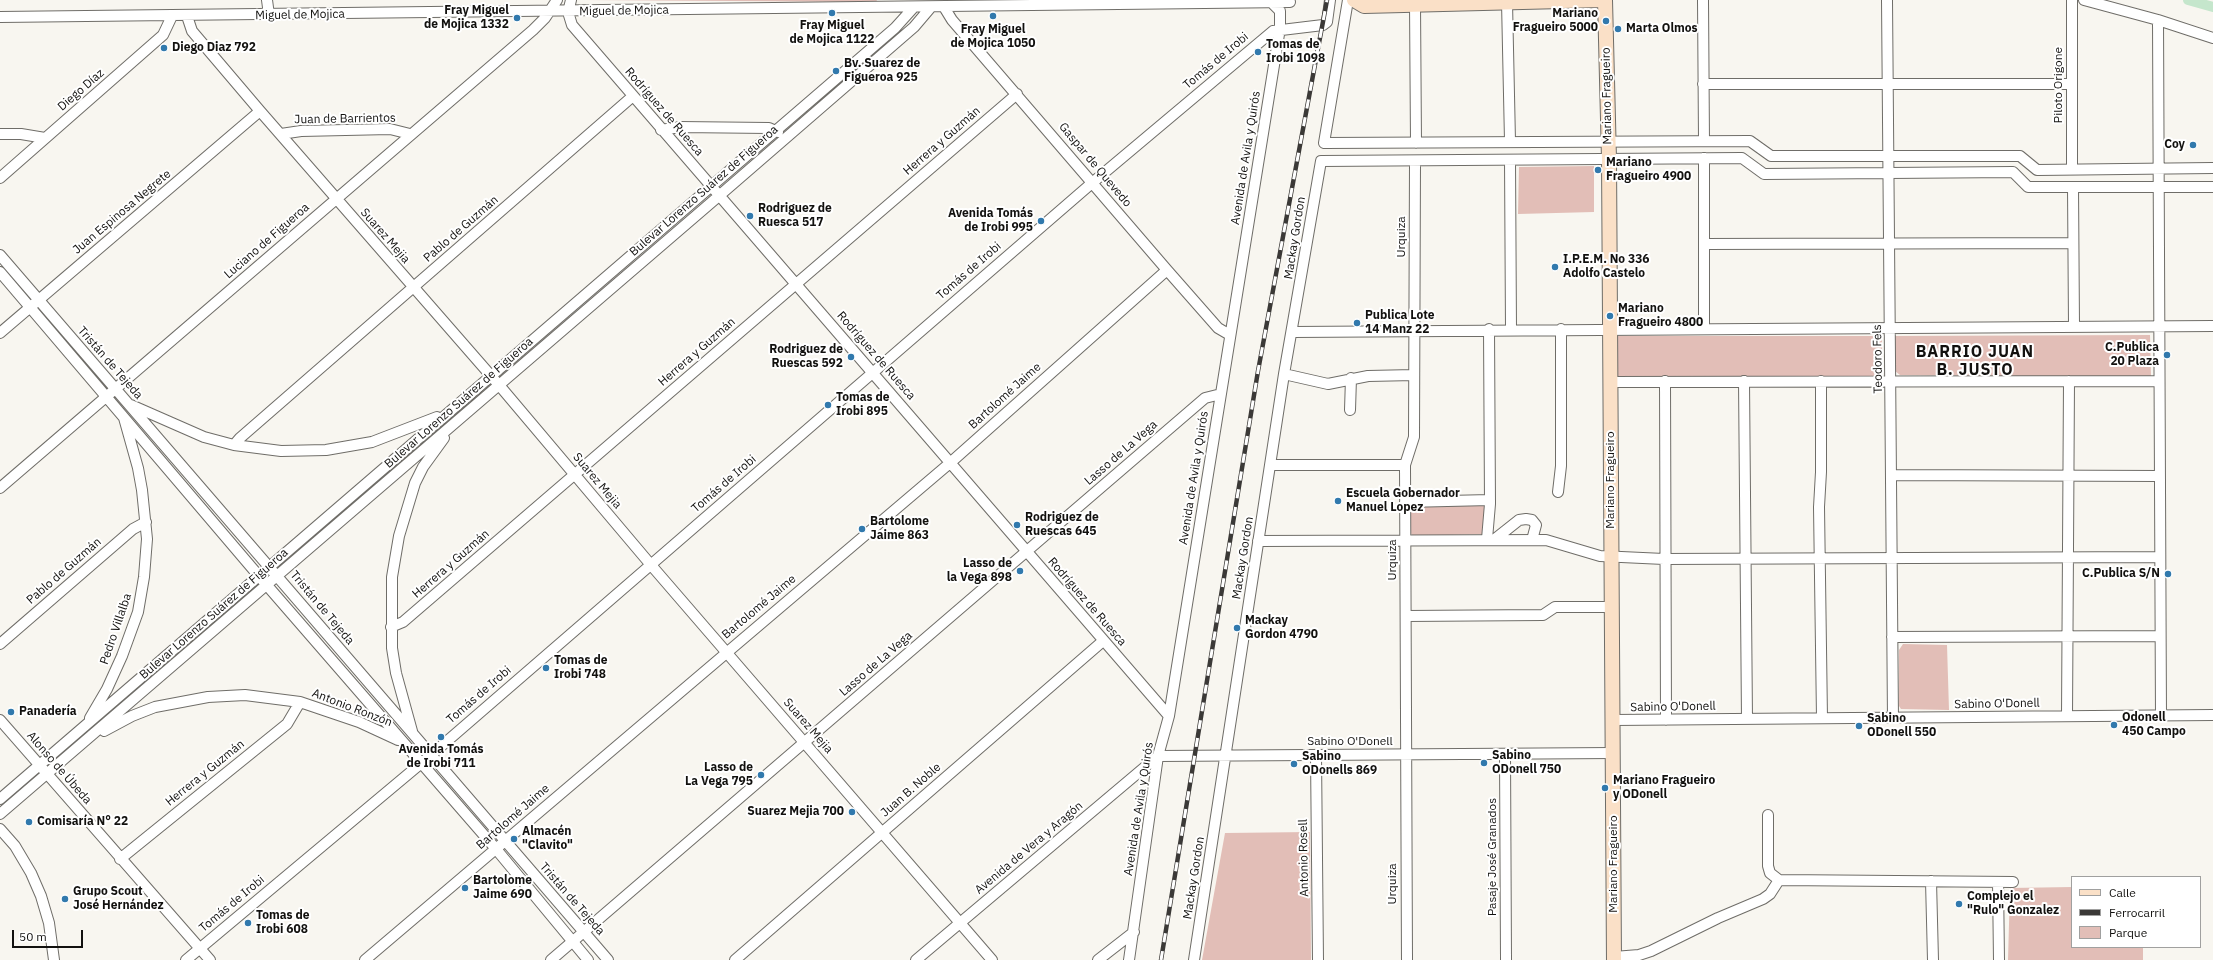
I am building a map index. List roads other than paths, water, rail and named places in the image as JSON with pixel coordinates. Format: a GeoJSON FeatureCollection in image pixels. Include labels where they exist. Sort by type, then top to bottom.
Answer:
{"type":"FeatureCollection","features":[{"type":"Feature","properties":{"kind":"main road"},"geometry":{"type":"LineString","coordinates":[[1349,2],[1364,6],[1602,0]]}},
{"type":"Feature","properties":{"kind":"main road","name":"Mariano Fragueiro"},"geometry":{"type":"LineString","coordinates":[[1605,0],[1609,159],[1614,753],[1614,959]]}},
{"type":"Feature","properties":{"kind":"street"},"geometry":{"type":"LineString","coordinates":[[268,0],[269,15]]}},
{"type":"Feature","properties":{"kind":"street","name":"Luciano de Figueroa"},"geometry":{"type":"LineString","coordinates":[[0,488],[410,134],[533,30],[549,12],[557,0]]}},
{"type":"Feature","properties":{"kind":"street"},"geometry":{"type":"LineString","coordinates":[[568,12],[571,0]]}},
{"type":"Feature","properties":{"kind":"street"},"geometry":{"type":"LineString","coordinates":[[1703,0],[1704,141]]}},
{"type":"Feature","properties":{"kind":"street","name":"Teodoro Fels"},"geometry":{"type":"LineString","coordinates":[[1887,0],[1890,327],[1892,380],[1891,475],[1893,718]]}},
{"type":"Feature","properties":{"kind":"street","name":"Piloto Origone"},"geometry":{"type":"LineString","coordinates":[[2072,0],[2072,169]]}},
{"type":"Feature","properties":{"kind":"street"},"geometry":{"type":"LineString","coordinates":[[2084,0],[2158,20],[2213,38]]}},
{"type":"Feature","properties":{"kind":"street","name":"Miguel de Mojica"},"geometry":{"type":"LineString","coordinates":[[0,17],[568,12],[1106,2],[1290,2]]}},
{"type":"Feature","properties":{"kind":"street"},"geometry":{"type":"LineString","coordinates":[[1280,28],[1323,25],[1327,22],[1330,3],[1349,2],[1324,143],[1750,141],[1771,156],[2020,156],[2037,170],[2213,168]]}},
{"type":"Feature","properties":{"kind":"street"},"geometry":{"type":"LineString","coordinates":[[1507,2],[1510,141]]}},
{"type":"Feature","properties":{"kind":"street","name":"Avenida de Avila y Quirós"},"geometry":{"type":"LineString","coordinates":[[1129,960],[1158,756],[1169,716],[1280,28],[1280,11],[1272,3]]}},
{"type":"Feature","properties":{"kind":"street"},"geometry":{"type":"LineString","coordinates":[[1414,4],[1416,143]]}},
{"type":"Feature","properties":{"kind":"street","name":"Gaspar de Quevedo"},"geometry":{"type":"LineString","coordinates":[[927,5],[952,20],[1218,328],[1230,336]]}},
{"type":"Feature","properties":{"kind":"street","name":"Bulevar Lorenzo Suárez de Figueroa"},"geometry":{"type":"LineString","coordinates":[[0,799],[38,764],[85,726],[258,575],[712,186],[775,129],[895,28],[927,5]]}},
{"type":"Feature","properties":{"kind":"street","name":"Bulevar Lorenzo Suárez de Figueroa"},"geometry":{"type":"LineString","coordinates":[[0,814],[914,27],[927,5]]}},
{"type":"Feature","properties":{"kind":"street","name":"Rodríguez de Ruesca"},"geometry":{"type":"LineString","coordinates":[[568,12],[572,25],[661,130],[720,195],[1169,716]]}},
{"type":"Feature","properties":{"kind":"street","name":"Diego Díaz"},"geometry":{"type":"LineString","coordinates":[[0,178],[163,35],[172,16]]}},
{"type":"Feature","properties":{"kind":"street","name":"Suarez Mejia"},"geometry":{"type":"LineString","coordinates":[[187,16],[192,31],[260,111],[499,385],[651,565],[883,831],[992,960]]}},
{"type":"Feature","properties":{"kind":"street"},"geometry":{"type":"LineString","coordinates":[[2158,20],[2161,716]]}},
{"type":"Feature","properties":{"kind":"street","name":"Tomás de Irobi"},"geometry":{"type":"LineString","coordinates":[[186,960],[431,755],[1092,183],[1273,31],[1280,28]]}},
{"type":"Feature","properties":{"kind":"street"},"geometry":{"type":"LineString","coordinates":[[1703,84],[2072,84]]}},
{"type":"Feature","properties":{"kind":"street","name":"Herrera y Guzmán"},"geometry":{"type":"LineString","coordinates":[[391,627],[403,622],[1017,94]]}},
{"type":"Feature","properties":{"kind":"street","name":"Pablo de Guzmán"},"geometry":{"type":"LineString","coordinates":[[234,445],[240,438],[633,96]]}},
{"type":"Feature","properties":{"kind":"street","name":"Juan Espinosa Negrete"},"geometry":{"type":"LineString","coordinates":[[0,333],[260,111]]}},
{"type":"Feature","properties":{"kind":"street"},"geometry":{"type":"LineString","coordinates":[[661,130],[680,127],[769,128],[775,129],[784,139]]}},
{"type":"Feature","properties":{"kind":"street","name":"Juan de Barrientos"},"geometry":{"type":"LineString","coordinates":[[281,134],[301,130],[390,129],[410,134]]}},
{"type":"Feature","properties":{"kind":"street"},"geometry":{"type":"LineString","coordinates":[[0,134],[21,134],[45,138]]}},
{"type":"Feature","properties":{"kind":"street"},"geometry":{"type":"LineString","coordinates":[[1704,158],[1704,329]]}},
{"type":"Feature","properties":{"kind":"street"},"geometry":{"type":"LineString","coordinates":[[1415,161],[1742,158],[1764,174],[2013,172],[2028,187],[2213,187]]}},
{"type":"Feature","properties":{"kind":"street"},"geometry":{"type":"LineString","coordinates":[[1510,160],[1511,329]]}},
{"type":"Feature","properties":{"kind":"street","name":"Mackay Gordon"},"geometry":{"type":"LineString","coordinates":[[1194,960],[1227,756],[1258,541],[1272,464],[1284,374],[1321,161],[1415,161]]}},
{"type":"Feature","properties":{"kind":"street","name":"Urquiza"},"geometry":{"type":"LineString","coordinates":[[1407,960],[1405,465],[1414,437],[1415,161]]}},
{"type":"Feature","properties":{"kind":"street"},"geometry":{"type":"LineString","coordinates":[[2073,187],[2074,326]]}},
{"type":"Feature","properties":{"kind":"street"},"geometry":{"type":"LineString","coordinates":[[1704,244],[2073,243]]}},
{"type":"Feature","properties":{"kind":"street","name":"Tristán de Tejeda"},"geometry":{"type":"LineString","coordinates":[[0,255],[583,932],[608,959]]}},
{"type":"Feature","properties":{"kind":"street","name":"Bartolomé Jaime"},"geometry":{"type":"LineString","coordinates":[[365,960],[950,463],[1167,270]]}},
{"type":"Feature","properties":{"kind":"street","name":"Tristán de Tejeda"},"geometry":{"type":"LineString","coordinates":[[0,272],[123,414],[258,575],[496,849],[588,960]]}},
{"type":"Feature","properties":{"kind":"street"},"geometry":{"type":"LineString","coordinates":[[1292,332],[1489,329],[2213,326]]}},
{"type":"Feature","properties":{"kind":"street"},"geometry":{"type":"LineString","coordinates":[[1489,329],[1491,539]]}},
{"type":"Feature","properties":{"kind":"street"},"geometry":{"type":"LineString","coordinates":[[1558,492],[1561,466],[1561,329]]}},
{"type":"Feature","properties":{"kind":"street"},"geometry":{"type":"LineString","coordinates":[[1284,374],[1319,384],[1328,384],[1351,378],[1372,375],[1414,375]]}},
{"type":"Feature","properties":{"kind":"street"},"geometry":{"type":"LineString","coordinates":[[1350,410],[1351,378]]}},
{"type":"Feature","properties":{"kind":"street"},"geometry":{"type":"LineString","coordinates":[[1610,382],[1892,380],[2159,381]]}},
{"type":"Feature","properties":{"kind":"street"},"geometry":{"type":"LineString","coordinates":[[1665,381],[1664,559],[1666,720]]}},
{"type":"Feature","properties":{"kind":"street"},"geometry":{"type":"LineString","coordinates":[[1744,381],[1747,719]]}},
{"type":"Feature","properties":{"kind":"street"},"geometry":{"type":"LineString","coordinates":[[1821,381],[1820,558],[1822,718]]}},
{"type":"Feature","properties":{"kind":"street"},"geometry":{"type":"LineString","coordinates":[[2067,716],[2069,381]]}},
{"type":"Feature","properties":{"kind":"street","name":"Lasso de La Vega"},"geometry":{"type":"LineString","coordinates":[[551,960],[1205,398],[1220,394]]}},
{"type":"Feature","properties":{"kind":"street"},"geometry":{"type":"LineString","coordinates":[[128,404],[204,437],[234,445],[281,452],[326,450],[347,447],[395,435],[448,412]]}},
{"type":"Feature","properties":{"kind":"street","name":"Pedro Villalba"},"geometry":{"type":"LineString","coordinates":[[85,726],[107,689],[119,663],[138,612],[144,577],[146,522],[138,468],[123,414]]}},
{"type":"Feature","properties":{"kind":"street","name":"Antonio Ronzón"},"geometry":{"type":"LineString","coordinates":[[413,735],[396,673],[391,627],[392,577],[406,510],[424,467],[454,424]]}},
{"type":"Feature","properties":{"kind":"street"},"geometry":{"type":"LineString","coordinates":[[1272,464],[1405,465]]}},
{"type":"Feature","properties":{"kind":"street"},"geometry":{"type":"LineString","coordinates":[[1891,475],[2069,474],[2159,476]]}},
{"type":"Feature","properties":{"kind":"street"},"geometry":{"type":"LineString","coordinates":[[1405,502],[1490,500]]}},
{"type":"Feature","properties":{"kind":"street"},"geometry":{"type":"LineString","coordinates":[[1491,539],[1519,520],[1526,519],[1532,520],[1536,525],[1532,540]]}},
{"type":"Feature","properties":{"kind":"street","name":"Pablo de Guzmán"},"geometry":{"type":"LineString","coordinates":[[0,644],[133,529],[146,522]]}},
{"type":"Feature","properties":{"kind":"street"},"geometry":{"type":"LineString","coordinates":[[1258,541],[1546,540],[1612,557],[1664,559],[2160,557]]}},
{"type":"Feature","properties":{"kind":"street"},"geometry":{"type":"LineString","coordinates":[[1406,616],[1543,615],[1555,607],[1612,607]]}},
{"type":"Feature","properties":{"kind":"street"},"geometry":{"type":"LineString","coordinates":[[1892,637],[2160,636]]}},
{"type":"Feature","properties":{"kind":"street","name":"Juan B. Noble"},"geometry":{"type":"LineString","coordinates":[[735,960],[1103,641]]}},
{"type":"Feature","properties":{"kind":"street","name":"Antonio Ronzón"},"geometry":{"type":"LineString","coordinates":[[85,742],[132,716],[155,707],[179,701],[208,697],[245,695],[300,702],[352,720],[402,741]]}},
{"type":"Feature","properties":{"kind":"street","name":"Herrera y Guzmán"},"geometry":{"type":"LineString","coordinates":[[120,859],[287,724],[300,702]]}},
{"type":"Feature","properties":{"kind":"street","name":"Sabino O'Donell"},"geometry":{"type":"LineString","coordinates":[[1613,720],[2213,715]]}},
{"type":"Feature","properties":{"kind":"street","name":"Alonso de Úbeda"},"geometry":{"type":"LineString","coordinates":[[0,720],[120,859],[210,960]]}},
{"type":"Feature","properties":{"kind":"street","name":"Sabino O'Donell"},"geometry":{"type":"LineString","coordinates":[[1158,756],[1614,753]]}},
{"type":"Feature","properties":{"kind":"street","name":"Pasaje José Granados"},"geometry":{"type":"LineString","coordinates":[[1505,754],[1506,960]]}},
{"type":"Feature","properties":{"kind":"street","name":"Antonio Rosell"},"geometry":{"type":"LineString","coordinates":[[1316,755],[1318,960]]}},
{"type":"Feature","properties":{"kind":"street","name":"Avenida de Vera y Aragón"},"geometry":{"type":"LineString","coordinates":[[916,960],[1158,756]]}},
{"type":"Feature","properties":{"kind":"street"},"geometry":{"type":"LineString","coordinates":[[1768,815],[1768,866],[1770,873],[1779,880],[2013,882]]}},
{"type":"Feature","properties":{"kind":"street"},"geometry":{"type":"LineString","coordinates":[[0,829],[15,846],[36,885],[49,923],[54,960]]}},
{"type":"Feature","properties":{"kind":"street"},"geometry":{"type":"LineString","coordinates":[[1614,959],[1639,955],[1652,951],[1718,918],[1763,899],[1770,894],[1779,880]]}},
{"type":"Feature","properties":{"kind":"street"},"geometry":{"type":"LineString","coordinates":[[1932,881],[1933,960]]}},
{"type":"Feature","properties":{"kind":"street"},"geometry":{"type":"LineString","coordinates":[[1998,882],[1999,960]]}},
{"type":"Feature","properties":{"kind":"street"},"geometry":{"type":"LineString","coordinates":[[1098,960],[1134,932]]}},
{"type":"Feature","properties":{"kind":"waterway"},"geometry":{"type":"LineString","coordinates":[[2188,0],[2213,7]]}},
{"type":"Feature","properties":{"kind":"railway"},"geometry":{"type":"LineString","coordinates":[[1161,960],[1258,371],[1327,0]]}},
{"type":"Feature","properties":{"kind":"place","name":"Fray Miguel de Mojica 1122"},"geometry":{"type":"Point","coordinates":[832,13]}},
{"type":"Feature","properties":{"kind":"place","name":"Fray Miguel de Mojica 1050"},"geometry":{"type":"Point","coordinates":[993,16]}},
{"type":"Feature","properties":{"kind":"place","name":"Fray Miguel de Mojica 1332"},"geometry":{"type":"Point","coordinates":[517,18]}},
{"type":"Feature","properties":{"kind":"place","name":"Mariano Fragueiro 5000"},"geometry":{"type":"Point","coordinates":[1606,21]}},
{"type":"Feature","properties":{"kind":"place","name":"Marta Olmos"},"geometry":{"type":"Point","coordinates":[1618,29]}},
{"type":"Feature","properties":{"kind":"place","name":"Diego Diaz 792"},"geometry":{"type":"Point","coordinates":[164,48]}},
{"type":"Feature","properties":{"kind":"place","name":"Tomas de Irobi 1098"},"geometry":{"type":"Point","coordinates":[1258,52]}},
{"type":"Feature","properties":{"kind":"place","name":"Bv. Suarez de Figueroa 925"},"geometry":{"type":"Point","coordinates":[836,71]}},
{"type":"Feature","properties":{"kind":"place","name":"Coy"},"geometry":{"type":"Point","coordinates":[2193,145]}},
{"type":"Feature","properties":{"kind":"place","name":"Mariano Fragueiro 4900"},"geometry":{"type":"Point","coordinates":[1598,170]}},
{"type":"Feature","properties":{"kind":"place","name":"Rodriguez de Ruesca 517"},"geometry":{"type":"Point","coordinates":[750,216]}},
{"type":"Feature","properties":{"kind":"place","name":"Avenida Tomás de Irobi 995"},"geometry":{"type":"Point","coordinates":[1041,221]}},
{"type":"Feature","properties":{"kind":"place","name":"I.P.E.M. No 336 Adolfo Castelo"},"geometry":{"type":"Point","coordinates":[1555,267]}},
{"type":"Feature","properties":{"kind":"place","name":"Mariano Fragueiro 4800"},"geometry":{"type":"Point","coordinates":[1610,316]}},
{"type":"Feature","properties":{"kind":"place","name":"Publica Lote 14 Manz 22"},"geometry":{"type":"Point","coordinates":[1357,323]}},
{"type":"Feature","properties":{"kind":"place","name":"C.Publica 20 Plaza"},"geometry":{"type":"Point","coordinates":[2167,355]}},
{"type":"Feature","properties":{"kind":"place","name":"Rodriguez de Ruescas 592"},"geometry":{"type":"Point","coordinates":[851,357]}},
{"type":"Feature","properties":{"kind":"place","name":"Tomas de Irobi 895"},"geometry":{"type":"Point","coordinates":[828,405]}},
{"type":"Feature","properties":{"kind":"place","name":"Escuela Gobernador Manuel Lopez"},"geometry":{"type":"Point","coordinates":[1338,501]}},
{"type":"Feature","properties":{"kind":"place","name":"Rodriguez de Ruescas 645"},"geometry":{"type":"Point","coordinates":[1017,525]}},
{"type":"Feature","properties":{"kind":"place","name":"Bartolome Jaime 863"},"geometry":{"type":"Point","coordinates":[862,529]}},
{"type":"Feature","properties":{"kind":"place","name":"Lasso de la Vega 898"},"geometry":{"type":"Point","coordinates":[1020,571]}},
{"type":"Feature","properties":{"kind":"place","name":"C.Publica S/N"},"geometry":{"type":"Point","coordinates":[2168,574]}},
{"type":"Feature","properties":{"kind":"place","name":"Mackay Gordon 4790"},"geometry":{"type":"Point","coordinates":[1237,628]}},
{"type":"Feature","properties":{"kind":"place","name":"Tomas de Irobi 748"},"geometry":{"type":"Point","coordinates":[546,668]}},
{"type":"Feature","properties":{"kind":"place","name":"Panadería"},"geometry":{"type":"Point","coordinates":[11,712]}},
{"type":"Feature","properties":{"kind":"place","name":"Odonell 450 Campo"},"geometry":{"type":"Point","coordinates":[2114,725]}},
{"type":"Feature","properties":{"kind":"place","name":"Sabino ODonell 550"},"geometry":{"type":"Point","coordinates":[1859,726]}},
{"type":"Feature","properties":{"kind":"place","name":"Avenida Tomás de Irobi 711"},"geometry":{"type":"Point","coordinates":[441,737]}},
{"type":"Feature","properties":{"kind":"place","name":"Sabino ODonell 750"},"geometry":{"type":"Point","coordinates":[1484,763]}},
{"type":"Feature","properties":{"kind":"place","name":"Sabino ODonells 869"},"geometry":{"type":"Point","coordinates":[1294,764]}},
{"type":"Feature","properties":{"kind":"place","name":"Lasso de La Vega 795"},"geometry":{"type":"Point","coordinates":[761,775]}},
{"type":"Feature","properties":{"kind":"place","name":"Mariano Fragueiro y ODonell"},"geometry":{"type":"Point","coordinates":[1605,788]}},
{"type":"Feature","properties":{"kind":"place","name":"Suarez Mejia 700"},"geometry":{"type":"Point","coordinates":[852,812]}},
{"type":"Feature","properties":{"kind":"place","name":"Comisaría N° 22"},"geometry":{"type":"Point","coordinates":[29,822]}},
{"type":"Feature","properties":{"kind":"place","name":"Almacén \"Clavito\""},"geometry":{"type":"Point","coordinates":[514,839]}},
{"type":"Feature","properties":{"kind":"place","name":"Bartolome Jaime 690"},"geometry":{"type":"Point","coordinates":[465,888]}},
{"type":"Feature","properties":{"kind":"place","name":"Grupo Scout José Hernández"},"geometry":{"type":"Point","coordinates":[65,899]}},
{"type":"Feature","properties":{"kind":"place","name":"Complejo el \"Rulo\" Gonzalez"},"geometry":{"type":"Point","coordinates":[1959,904]}},
{"type":"Feature","properties":{"kind":"place","name":"Tomas de Irobi 608"},"geometry":{"type":"Point","coordinates":[248,923]}},
{"type":"Feature","properties":{"kind":"district","name":"BARRIO JUAN B. JUSTO"},"geometry":{"type":"Point","coordinates":[1975,361]}}]}
